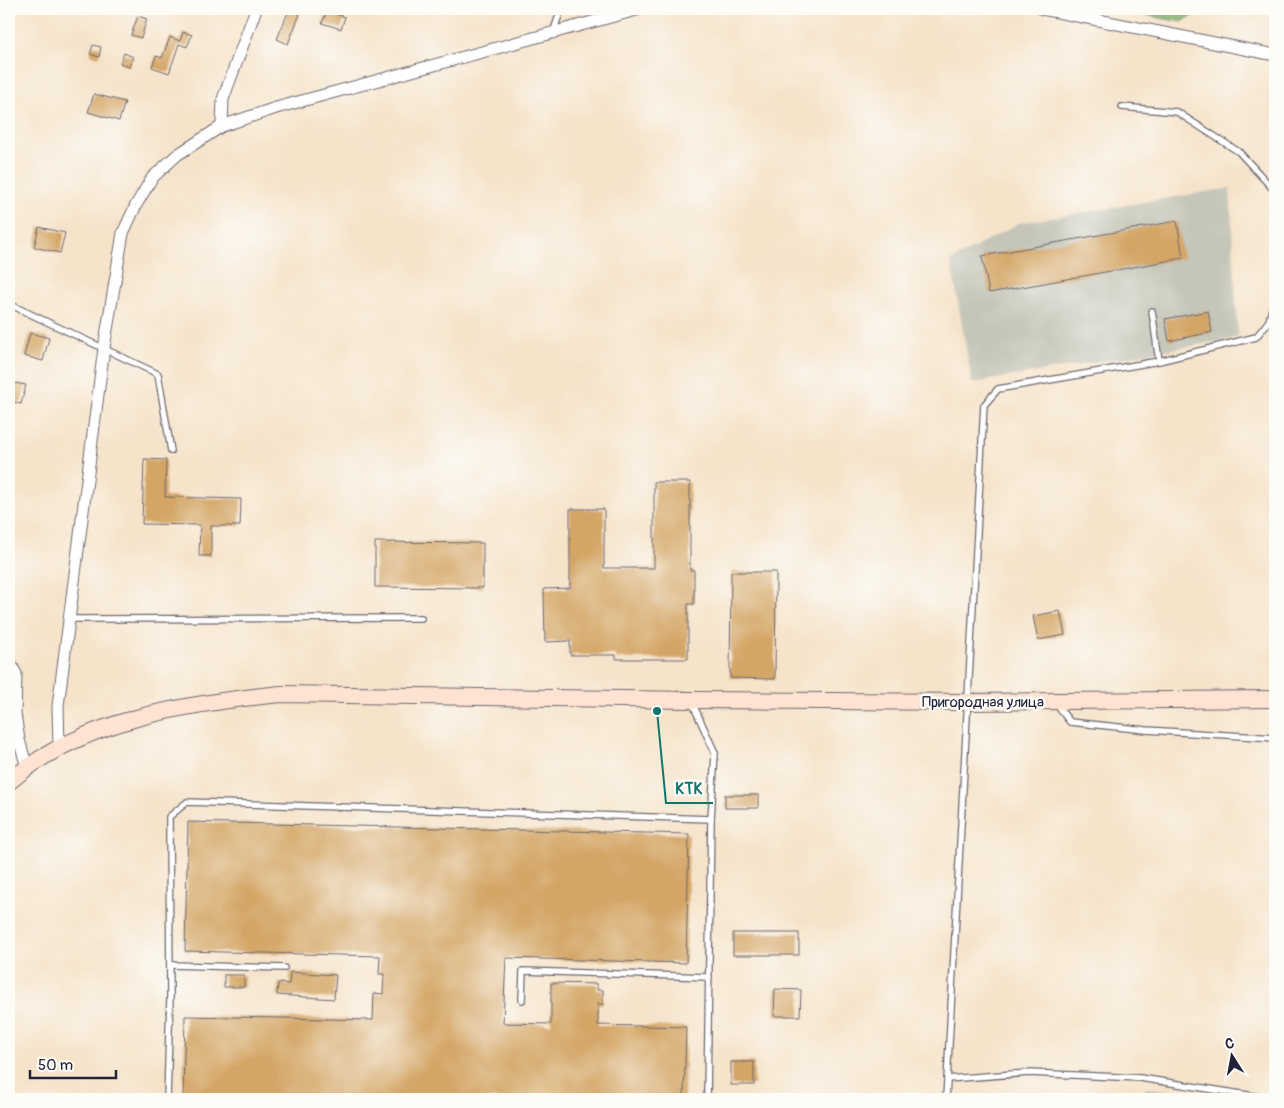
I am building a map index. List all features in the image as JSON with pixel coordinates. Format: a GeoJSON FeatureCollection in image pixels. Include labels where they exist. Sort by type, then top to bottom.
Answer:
{"type":"FeatureCollection","features":[{"type":"Feature","properties":{"kind":"street"},"geometry":{"type":"LineString","coordinates":[[222,126],[223,99],[256,9]]}},
{"type":"Feature","properties":{"kind":"street"},"geometry":{"type":"LineString","coordinates":[[59,747],[58,706],[104,348],[123,233],[136,205],[152,178],[177,155],[222,126],[276,108],[640,9]]}},
{"type":"Feature","properties":{"kind":"street"},"geometry":{"type":"LineString","coordinates":[[1042,9],[1275,55]]}},
{"type":"Feature","properties":{"kind":"street"},"geometry":{"type":"LineString","coordinates":[[9,664],[16,674],[14,714],[27,767]]}},
{"type":"Feature","properties":{"kind":"street","name":"Пригородная улица"},"geometry":{"type":"LineString","coordinates":[[9,782],[27,767],[59,747],[128,721],[180,707],[234,698],[281,694],[968,702],[1275,699]]}},
{"type":"Feature","properties":{"kind":"lane"},"geometry":{"type":"LineString","coordinates":[[553,33],[561,9]]}},
{"type":"Feature","properties":{"kind":"lane"},"geometry":{"type":"LineString","coordinates":[[1122,107],[1177,112],[1239,152],[1275,191]]}},
{"type":"Feature","properties":{"kind":"lane"},"geometry":{"type":"LineString","coordinates":[[946,1099],[984,404],[998,389],[1159,361],[1256,337],[1269,321],[1275,297]]}},
{"type":"Feature","properties":{"kind":"lane"},"geometry":{"type":"LineString","coordinates":[[9,304],[158,374],[171,451]]}},
{"type":"Feature","properties":{"kind":"lane"},"geometry":{"type":"LineString","coordinates":[[1152,311],[1159,361]]}},
{"type":"Feature","properties":{"kind":"lane"},"geometry":{"type":"LineString","coordinates":[[70,619],[421,618]]}},
{"type":"Feature","properties":{"kind":"lane"},"geometry":{"type":"LineString","coordinates":[[691,700],[715,753],[711,818],[707,1099]]}},
{"type":"Feature","properties":{"kind":"lane"},"geometry":{"type":"LineString","coordinates":[[1054,701],[1070,722],[1146,730],[1275,738]]}},
{"type":"Feature","properties":{"kind":"lane"},"geometry":{"type":"LineString","coordinates":[[167,1099],[170,965],[169,816],[187,802],[711,818]]}},
{"type":"Feature","properties":{"kind":"lane"},"geometry":{"type":"LineString","coordinates":[[170,965],[284,968]]}},
{"type":"Feature","properties":{"kind":"lane"},"geometry":{"type":"LineString","coordinates":[[522,1000],[523,971],[709,977]]}},
{"type":"Feature","properties":{"kind":"lane"},"geometry":{"type":"LineString","coordinates":[[947,1079],[1029,1073],[1140,1078],[1273,1099]]}},
{"type":"Feature","properties":{"kind":"shaded area"},"geometry":{"type":"Polygon","coordinates":[[[1230,188],[1238,338],[972,383],[951,261],[1019,223],[1230,188]]]}},
{"type":"Feature","properties":{"kind":"shaded area"},"geometry":{"type":"Polygon","coordinates":[[[1146,1087],[1222,1099],[1142,1099],[1146,1087]]]}},
{"type":"Feature","properties":{"kind":"green space"},"geometry":{"type":"Polygon","coordinates":[[[1113,9],[1200,9],[1200,11],[1182,22],[1113,9]]]}},
{"type":"Feature","properties":{"kind":"building"},"geometry":{"type":"Polygon","coordinates":[[[289,10],[300,14],[288,44],[277,39],[289,10]]]}},
{"type":"Feature","properties":{"kind":"building"},"geometry":{"type":"Polygon","coordinates":[[[327,11],[345,17],[341,29],[322,23],[327,11]]]}},
{"type":"Feature","properties":{"kind":"building"},"geometry":{"type":"Polygon","coordinates":[[[138,16],[147,19],[141,38],[131,35],[138,16]]]}},
{"type":"Feature","properties":{"kind":"building"},"geometry":{"type":"Polygon","coordinates":[[[183,32],[192,35],[187,47],[179,44],[169,73],[152,67],[156,56],[162,58],[170,37],[180,41],[183,32]]]}},
{"type":"Feature","properties":{"kind":"building"},"geometry":{"type":"Polygon","coordinates":[[[93,45],[101,47],[99,57],[90,54],[93,45]]]}},
{"type":"Feature","properties":{"kind":"building"},"geometry":{"type":"Polygon","coordinates":[[[124,53],[133,57],[129,67],[120,63],[124,53]]]}},
{"type":"Feature","properties":{"kind":"building"},"geometry":{"type":"Polygon","coordinates":[[[94,94],[125,102],[119,121],[88,112],[94,94]]]}},
{"type":"Feature","properties":{"kind":"building"},"geometry":{"type":"Polygon","coordinates":[[[1177,221],[1183,258],[989,293],[982,256],[1177,221]]]}},
{"type":"Feature","properties":{"kind":"building"},"geometry":{"type":"Polygon","coordinates":[[[39,227],[65,233],[60,253],[34,247],[39,227]]]}},
{"type":"Feature","properties":{"kind":"building"},"geometry":{"type":"Polygon","coordinates":[[[1208,311],[1212,332],[1169,341],[1165,319],[1208,311]]]}},
{"type":"Feature","properties":{"kind":"building"},"geometry":{"type":"Polygon","coordinates":[[[30,333],[49,338],[43,361],[24,356],[30,333]]]}},
{"type":"Feature","properties":{"kind":"building"},"geometry":{"type":"Polygon","coordinates":[[[9,382],[26,385],[21,404],[9,401],[9,382]]]}},
{"type":"Feature","properties":{"kind":"building"},"geometry":{"type":"Polygon","coordinates":[[[144,459],[166,460],[165,497],[241,499],[240,526],[211,526],[211,556],[199,556],[200,525],[142,524],[144,459]]]}},
{"type":"Feature","properties":{"kind":"building"},"geometry":{"type":"Polygon","coordinates":[[[654,482],[690,482],[690,570],[694,570],[694,604],[688,604],[688,659],[616,659],[616,655],[570,655],[570,641],[545,642],[544,589],[570,588],[570,509],[604,509],[604,568],[654,568],[654,482]]]}},
{"type":"Feature","properties":{"kind":"building"},"geometry":{"type":"Polygon","coordinates":[[[375,542],[483,543],[483,588],[375,587],[375,542]]]}},
{"type":"Feature","properties":{"kind":"building"},"geometry":{"type":"Polygon","coordinates":[[[731,572],[776,572],[775,679],[730,678],[731,572]]]}},
{"type":"Feature","properties":{"kind":"building"},"geometry":{"type":"Polygon","coordinates":[[[1060,611],[1065,635],[1038,640],[1033,616],[1060,611]]]}},
{"type":"Feature","properties":{"kind":"building"},"geometry":{"type":"Polygon","coordinates":[[[725,795],[758,795],[758,808],[725,808],[725,795]]]}},
{"type":"Feature","properties":{"kind":"building"},"geometry":{"type":"Polygon","coordinates":[[[188,822],[689,834],[686,963],[506,958],[503,1023],[551,1024],[551,983],[597,984],[597,990],[603,990],[603,1004],[598,1004],[598,1025],[686,1027],[684,1099],[183,1099],[185,1016],[373,1020],[374,993],[383,994],[384,974],[379,974],[380,956],[185,951],[188,822]]]}},
{"type":"Feature","properties":{"kind":"building"},"geometry":{"type":"Polygon","coordinates":[[[733,933],[799,933],[799,955],[733,955],[733,933]]]}},
{"type":"Feature","properties":{"kind":"building"},"geometry":{"type":"Polygon","coordinates":[[[290,972],[336,975],[334,999],[277,995],[278,983],[289,984],[290,972]]]}},
{"type":"Feature","properties":{"kind":"building"},"geometry":{"type":"Polygon","coordinates":[[[224,975],[244,975],[244,987],[224,987],[224,975]]]}},
{"type":"Feature","properties":{"kind":"building"},"geometry":{"type":"Polygon","coordinates":[[[775,989],[801,990],[800,1016],[774,1016],[775,989]]]}},
{"type":"Feature","properties":{"kind":"building"},"geometry":{"type":"Polygon","coordinates":[[[731,1062],[754,1062],[754,1085],[731,1085],[731,1062]]]}},
{"type":"Feature","properties":{"kind":"place","name":"КТК"},"geometry":{"type":"Point","coordinates":[657,711]}}]}
